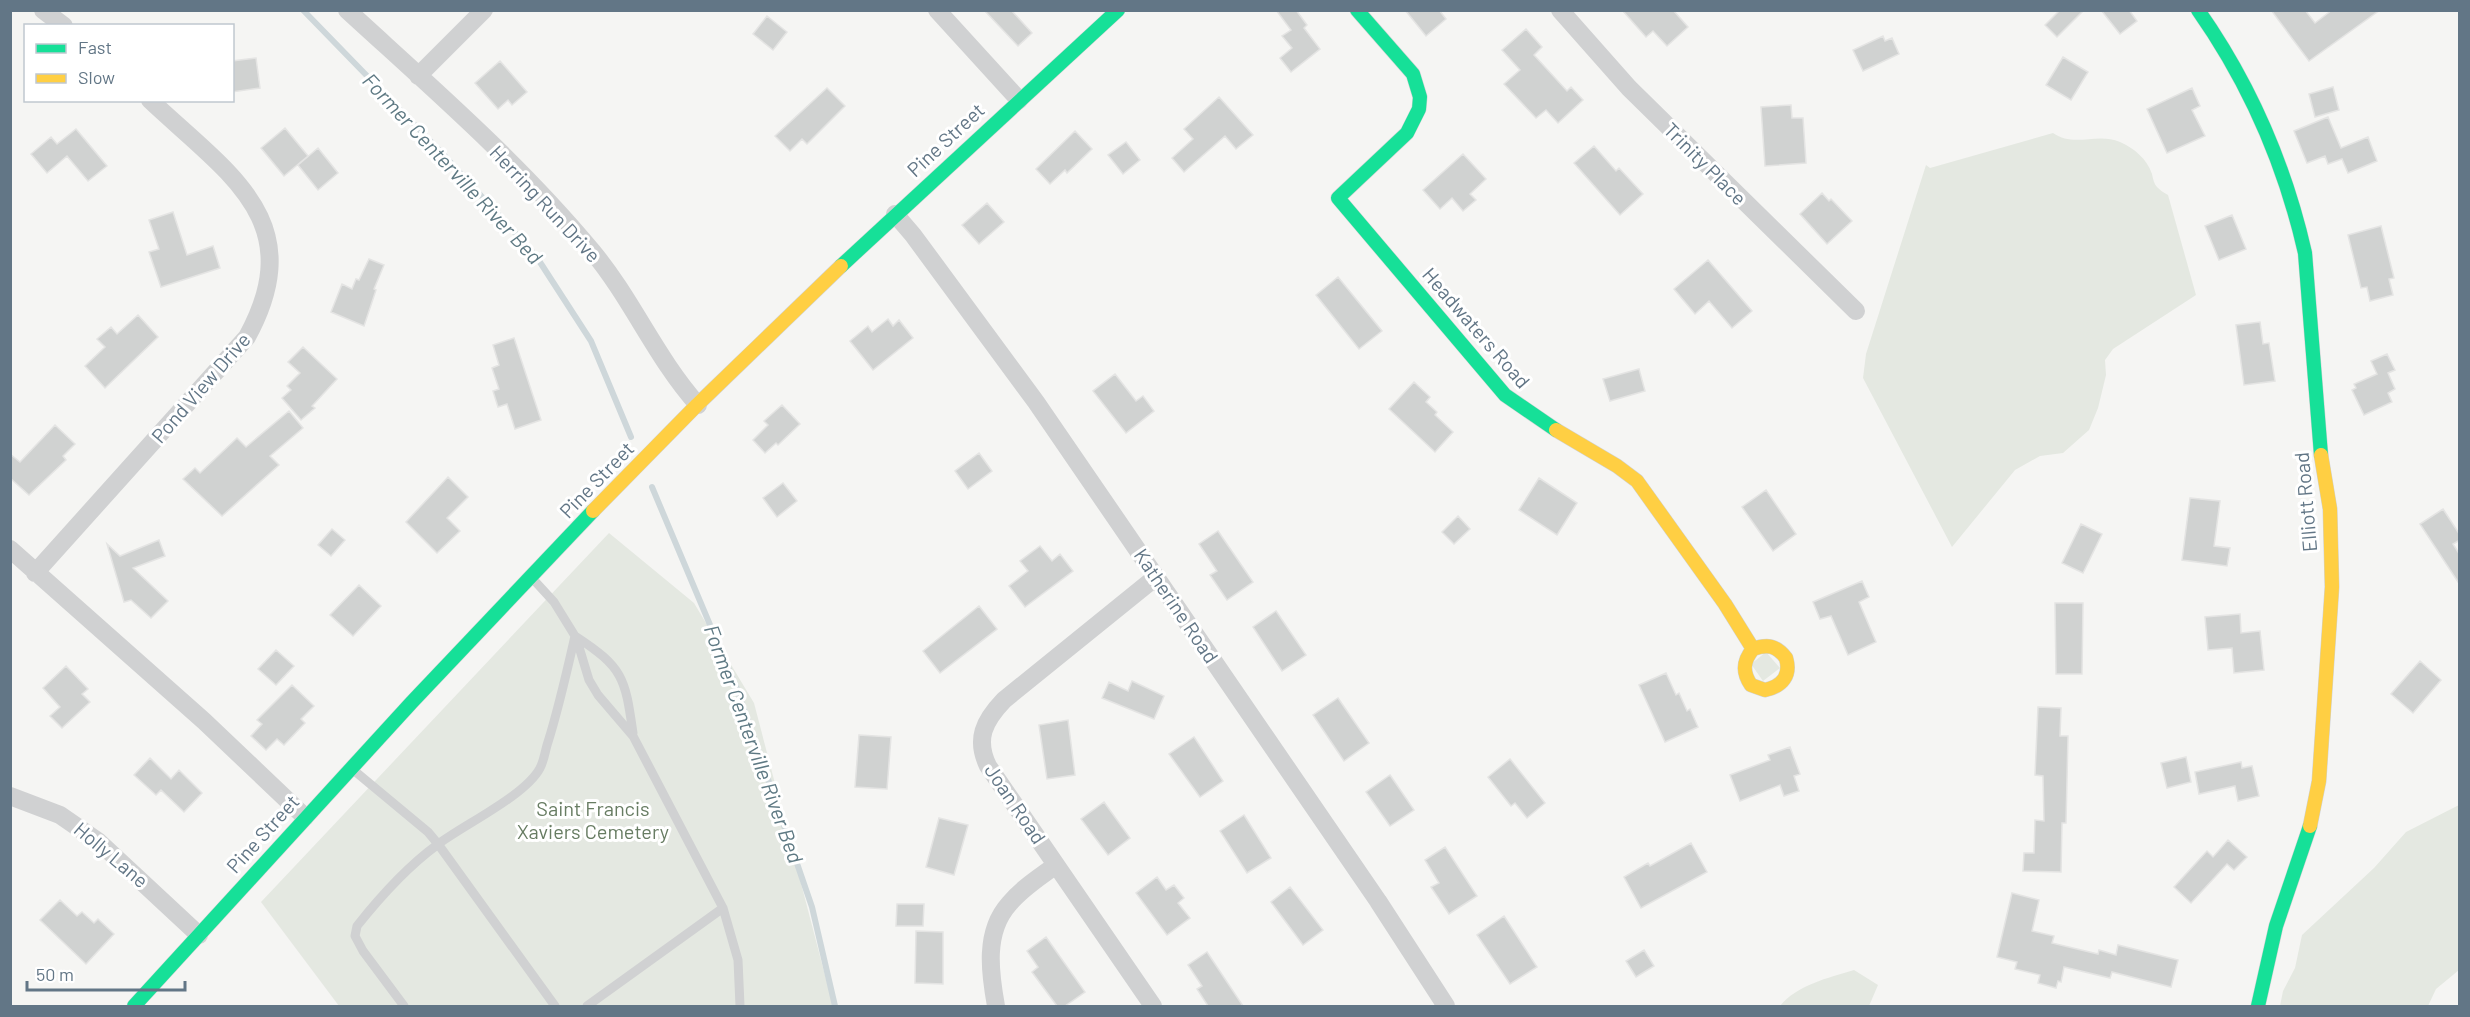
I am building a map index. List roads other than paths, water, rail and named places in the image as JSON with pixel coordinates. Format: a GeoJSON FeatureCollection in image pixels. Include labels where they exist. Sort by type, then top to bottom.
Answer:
{"type":"FeatureCollection","features":[{"type":"Feature","properties":{"kind":"street"},"geometry":{"type":"LineString","coordinates":[[43,10],[61,24]]}},
{"type":"Feature","properties":{"kind":"street","name":"Herring Run Drive"},"geometry":{"type":"LineString","coordinates":[[347,10],[552,205],[593,252],[621,290],[675,379],[698,405]]}},
{"type":"Feature","properties":{"kind":"street"},"geometry":{"type":"LineString","coordinates":[[417,76],[484,10]]}},
{"type":"Feature","properties":{"kind":"street"},"geometry":{"type":"LineString","coordinates":[[937,10],[1019,100]]}},
{"type":"Feature","properties":{"kind":"street","name":"Pine Street"},"geometry":{"type":"LineString","coordinates":[[134,1006],[350,767],[530,576],[698,405],[895,214],[1118,10]]}},
{"type":"Feature","properties":{"kind":"street","name":"Headwaters Road"},"geometry":{"type":"LineString","coordinates":[[1357,10],[1413,74],[1420,97],[1419,109],[1407,133],[1338,198],[1505,395],[1530,414],[1617,466],[1637,481],[1705,575],[1753,649]]}},
{"type":"Feature","properties":{"kind":"street","name":"Trinity Place"},"geometry":{"type":"LineString","coordinates":[[1560,10],[1629,88],[1856,311]]}},
{"type":"Feature","properties":{"kind":"street","name":"Elliott Road"},"geometry":{"type":"LineString","coordinates":[[2198,10],[2227,54],[2248,96],[2284,174],[2298,221],[2305,252],[2322,466],[2330,509],[2332,586],[2319,781],[2312,821],[2276,926],[2258,1006]]}},
{"type":"Feature","properties":{"kind":"street","name":"Pond View Drive"},"geometry":{"type":"LineString","coordinates":[[35,573],[241,345],[255,323],[266,293],[270,247],[262,219],[238,184],[152,102]]}},
{"type":"Feature","properties":{"kind":"street","name":"Katherine Road"},"geometry":{"type":"LineString","coordinates":[[895,214],[1036,402],[1378,901],[1446,1006]]}},
{"type":"Feature","properties":{"kind":"street"},"geometry":{"type":"LineString","coordinates":[[10,549],[204,722],[305,817]]}},
{"type":"Feature","properties":{"kind":"street","name":"Joan Road"},"geometry":{"type":"LineString","coordinates":[[1153,1006],[988,766],[981,746],[984,726],[996,708],[1156,577]]}},
{"type":"Feature","properties":{"kind":"street","name":"Holly Lane"},"geometry":{"type":"LineString","coordinates":[[10,796],[71,821],[117,857],[199,935]]}},
{"type":"Feature","properties":{"kind":"street"},"geometry":{"type":"LineString","coordinates":[[996,1006],[991,971],[992,939],[1001,913],[1018,895],[1056,866]]}},
{"type":"Feature","properties":{"kind":"lane"},"geometry":{"type":"LineString","coordinates":[[530,576],[554,602],[575,636],[589,680],[598,695],[633,736],[723,908],[738,960],[740,1006]]}},
{"type":"Feature","properties":{"kind":"lane"},"geometry":{"type":"LineString","coordinates":[[575,636],[596,650],[618,672],[626,687],[633,736]]}},
{"type":"Feature","properties":{"kind":"lane"},"geometry":{"type":"LineString","coordinates":[[404,1006],[363,951],[355,936],[357,926],[414,864],[438,844],[474,822],[529,782],[540,769],[554,725],[575,636]]}},
{"type":"Feature","properties":{"kind":"lane"},"geometry":{"type":"LineString","coordinates":[[350,767],[428,832],[555,1006]]}},
{"type":"Feature","properties":{"kind":"lane"},"geometry":{"type":"LineString","coordinates":[[587,1006],[723,908]]}},
{"type":"Feature","properties":{"kind":"waterway","name":"Former Centerville River Bed"},"geometry":{"type":"LineString","coordinates":[[303,10],[441,152],[536,256],[591,341],[631,437]]}},
{"type":"Feature","properties":{"kind":"waterway","name":"Former Centerville River Bed"},"geometry":{"type":"LineString","coordinates":[[652,487],[737,689],[812,907],[835,1006]]}},
{"type":"Feature","properties":{"kind":"park label","name":"Saint Francis Xaviers Cemetery"},"geometry":{"type":"Point","coordinates":[593,820]}}]}
